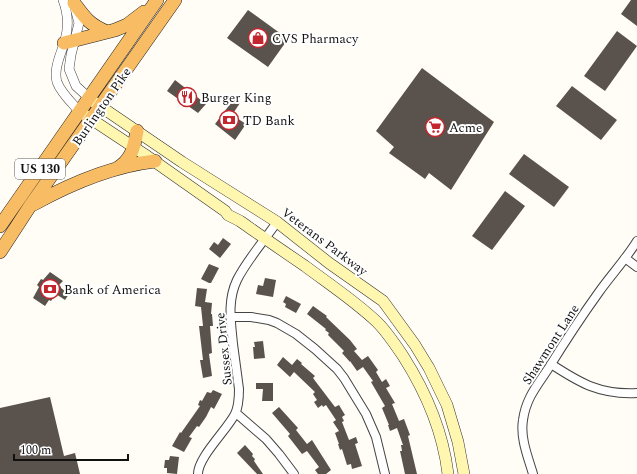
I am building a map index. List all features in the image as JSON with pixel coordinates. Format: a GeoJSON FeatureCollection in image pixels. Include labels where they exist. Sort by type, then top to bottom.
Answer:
{"type":"FeatureCollection","features":[{"type":"Feature","properties":{"kind":"highway"},"geometry":{"type":"LineString","coordinates":[[69,42],[127,25],[157,0]]}},
{"type":"Feature","properties":{"kind":"highway","name":"Burlington Pike"},"geometry":{"type":"LineString","coordinates":[[0,226],[157,0]]}},
{"type":"Feature","properties":{"kind":"highway","name":"Burlington Pike"},"geometry":{"type":"LineString","coordinates":[[0,252],[30,206],[175,0]]}},
{"type":"Feature","properties":{"kind":"highway"},"geometry":{"type":"LineString","coordinates":[[70,1],[87,20],[96,27],[107,32]]}},
{"type":"Feature","properties":{"kind":"highway"},"geometry":{"type":"LineString","coordinates":[[113,170],[128,160],[134,147],[137,131]]}},
{"type":"Feature","properties":{"kind":"highway"},"geometry":{"type":"LineString","coordinates":[[30,206],[54,192],[113,170],[154,161]]}},
{"type":"Feature","properties":{"kind":"main road","name":"Veterans Parkway"},"geometry":{"type":"LineString","coordinates":[[89,98],[182,162],[277,222],[382,301],[415,345],[429,368],[447,405],[458,442],[464,474]]}},
{"type":"Feature","properties":{"kind":"main road"},"geometry":{"type":"LineString","coordinates":[[80,111],[266,239],[347,297],[377,322],[390,336],[412,370],[430,406],[442,443],[447,462],[448,474]]}},
{"type":"Feature","properties":{"kind":"street"},"geometry":{"type":"LineString","coordinates":[[70,1],[79,23],[58,62],[57,81],[63,92],[80,111]]}},
{"type":"Feature","properties":{"kind":"street"},"geometry":{"type":"LineString","coordinates":[[69,42],[71,55],[69,69],[76,86],[89,98]]}},
{"type":"Feature","properties":{"kind":"street","name":"Sussex Drive"},"geometry":{"type":"LineString","coordinates":[[198,474],[198,468],[205,456],[236,413],[239,401],[239,389],[230,316],[230,301],[237,281],[277,222]]}},
{"type":"Feature","properties":{"kind":"street","name":"Shawmont Lane"},"geometry":{"type":"LineString","coordinates":[[533,474],[522,430],[527,402],[594,299],[637,241]]}},
{"type":"Feature","properties":{"kind":"street"},"geometry":{"type":"LineString","coordinates":[[625,258],[637,266]]}},
{"type":"Feature","properties":{"kind":"street"},"geometry":{"type":"LineString","coordinates":[[230,316],[251,317],[277,323],[296,334],[337,369],[366,414],[376,437],[385,474]]}},
{"type":"Feature","properties":{"kind":"street"},"geometry":{"type":"LineString","coordinates":[[551,364],[574,379],[591,387],[623,394],[637,393]]}},
{"type":"Feature","properties":{"kind":"street"},"geometry":{"type":"LineString","coordinates":[[236,413],[266,439],[294,474]]}},
{"type":"Feature","properties":{"kind":"building"},"geometry":{"type":"Polygon","coordinates":[[[631,0],[637,0],[637,26],[621,14],[631,0]]]}},
{"type":"Feature","properties":{"kind":"building","name":"CVS Pharmacy"},"geometry":{"type":"Polygon","coordinates":[[[248,10],[288,39],[268,67],[227,38],[248,10]]]}},
{"type":"Feature","properties":{"kind":"building"},"geometry":{"type":"Polygon","coordinates":[[[617,31],[637,46],[605,91],[584,76],[617,31]]]}},
{"type":"Feature","properties":{"kind":"building","name":"Acme"},"geometry":{"type":"Polygon","coordinates":[[[422,68],[494,122],[451,190],[429,173],[425,179],[389,153],[394,147],[376,131],[422,68]]]}},
{"type":"Feature","properties":{"kind":"building","name":"Burger King"},"geometry":{"type":"Polygon","coordinates":[[[175,80],[206,104],[198,113],[167,91],[175,80]]]}},
{"type":"Feature","properties":{"kind":"building"},"geometry":{"type":"Polygon","coordinates":[[[572,86],[617,120],[601,140],[556,106],[572,86]]]}},
{"type":"Feature","properties":{"kind":"building","name":"TD Bank"},"geometry":{"type":"Polygon","coordinates":[[[234,99],[240,103],[232,115],[246,124],[235,140],[215,124],[234,99]]]}},
{"type":"Feature","properties":{"kind":"building"},"geometry":{"type":"Polygon","coordinates":[[[524,154],[569,187],[554,207],[509,174],[524,154]]]}},
{"type":"Feature","properties":{"kind":"building"},"geometry":{"type":"Polygon","coordinates":[[[505,191],[525,206],[492,250],[472,236],[505,191]]]}},
{"type":"Feature","properties":{"kind":"building"},"geometry":{"type":"Polygon","coordinates":[[[223,238],[231,244],[220,258],[209,249],[214,242],[218,245],[223,238]]]}},
{"type":"Feature","properties":{"kind":"building"},"geometry":{"type":"Polygon","coordinates":[[[209,264],[219,268],[211,283],[201,279],[209,264]]]}},
{"type":"Feature","properties":{"kind":"building","name":"Bank of America"},"geometry":{"type":"Polygon","coordinates":[[[50,272],[63,281],[59,285],[69,294],[65,300],[56,294],[45,306],[33,298],[39,287],[37,285],[41,279],[43,280],[50,272]]]}},
{"type":"Feature","properties":{"kind":"building"},"geometry":{"type":"Polygon","coordinates":[[[265,278],[276,280],[273,297],[256,294],[258,285],[263,286],[265,278]]]}},
{"type":"Feature","properties":{"kind":"building"},"geometry":{"type":"Polygon","coordinates":[[[197,288],[207,289],[205,302],[212,303],[211,314],[213,326],[210,326],[212,353],[209,354],[212,376],[203,378],[200,360],[203,360],[199,326],[203,326],[201,307],[195,306],[197,288]]]}},
{"type":"Feature","properties":{"kind":"building"},"geometry":{"type":"Polygon","coordinates":[[[286,296],[301,304],[296,313],[285,307],[286,304],[283,302],[286,296]]]}},
{"type":"Feature","properties":{"kind":"building"},"geometry":{"type":"Polygon","coordinates":[[[313,306],[327,316],[326,317],[350,340],[357,349],[354,351],[362,360],[368,356],[378,370],[376,372],[382,382],[386,379],[390,386],[386,388],[395,403],[392,404],[399,421],[404,419],[410,435],[408,436],[417,474],[405,474],[400,451],[402,451],[401,445],[403,445],[397,428],[390,431],[382,408],[385,406],[371,382],[373,381],[363,367],[357,371],[342,353],[344,351],[328,335],[329,333],[325,330],[326,329],[307,314],[313,306]]]}},
{"type":"Feature","properties":{"kind":"building"},"geometry":{"type":"Polygon","coordinates":[[[263,341],[265,358],[254,359],[254,342],[263,341]]]}},
{"type":"Feature","properties":{"kind":"building"},"geometry":{"type":"Polygon","coordinates":[[[283,357],[292,365],[297,359],[302,363],[301,364],[315,376],[313,378],[335,407],[339,405],[345,415],[342,417],[344,421],[342,422],[349,440],[356,437],[358,443],[355,444],[362,466],[352,469],[351,464],[347,465],[342,449],[340,450],[335,433],[339,431],[333,422],[336,420],[326,405],[323,407],[322,405],[318,408],[314,402],[317,400],[313,394],[315,392],[294,372],[290,377],[277,365],[283,357]]]}},
{"type":"Feature","properties":{"kind":"building"},"geometry":{"type":"Polygon","coordinates":[[[256,383],[273,383],[273,401],[262,401],[263,389],[256,389],[256,383]]]}},
{"type":"Feature","properties":{"kind":"building"},"geometry":{"type":"Polygon","coordinates":[[[213,390],[222,394],[214,409],[211,407],[199,427],[197,426],[189,437],[192,438],[184,452],[172,446],[180,432],[181,433],[200,406],[198,405],[200,400],[202,401],[207,392],[211,393],[213,390]]]}},
{"type":"Feature","properties":{"kind":"building"},"geometry":{"type":"Polygon","coordinates":[[[50,397],[64,456],[75,453],[80,474],[0,474],[0,408],[50,397]]]}},
{"type":"Feature","properties":{"kind":"building"},"geometry":{"type":"Polygon","coordinates":[[[279,407],[298,428],[296,430],[307,444],[312,440],[331,470],[326,474],[318,474],[315,470],[319,467],[307,451],[302,454],[288,436],[290,434],[272,413],[279,407]]]}},
{"type":"Feature","properties":{"kind":"building"},"geometry":{"type":"Polygon","coordinates":[[[245,445],[253,454],[252,456],[255,459],[254,461],[263,474],[257,474],[237,453],[245,445]]]}},
{"type":"Feature","properties":{"kind":"building"},"geometry":{"type":"Polygon","coordinates":[[[170,456],[179,457],[177,474],[167,473],[167,468],[164,468],[165,460],[169,460],[170,456]]]}},
{"type":"Feature","properties":{"kind":"place","name":"CVS Pharmacy"},"geometry":{"type":"Point","coordinates":[258,38]}},
{"type":"Feature","properties":{"kind":"place","name":"Burger King"},"geometry":{"type":"Point","coordinates":[187,97]}},
{"type":"Feature","properties":{"kind":"place","name":"TD Bank"},"geometry":{"type":"Point","coordinates":[229,120]}},
{"type":"Feature","properties":{"kind":"place","name":"Acme"},"geometry":{"type":"Point","coordinates":[435,127]}},
{"type":"Feature","properties":{"kind":"place","name":"Bank of America"},"geometry":{"type":"Point","coordinates":[50,289]}}]}
